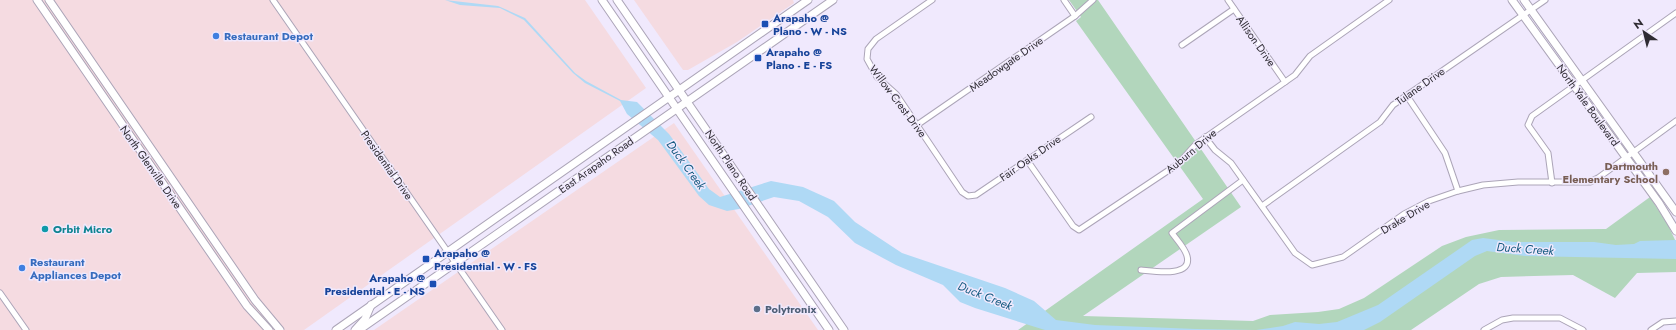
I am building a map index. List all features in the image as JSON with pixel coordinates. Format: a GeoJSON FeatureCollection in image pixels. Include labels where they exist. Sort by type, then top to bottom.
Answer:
{"type":"FeatureCollection","features":[{"type":"Feature","properties":{"kind":"main road","name":"North Glenville Drive"},"geometry":{"type":"LineString","coordinates":[[37,0],[114,114],[241,296],[256,317],[269,330]]}},
{"type":"Feature","properties":{"kind":"main road","name":"North Glenville Drive"},"geometry":{"type":"LineString","coordinates":[[48,0],[248,290],[280,330]]}},
{"type":"Feature","properties":{"kind":"main road","name":"North Plano Road"},"geometry":{"type":"LineString","coordinates":[[602,0],[829,330]]}},
{"type":"Feature","properties":{"kind":"main road","name":"North Plano Road"},"geometry":{"type":"LineString","coordinates":[[617,0],[680,89],[744,186],[844,330]]}},
{"type":"Feature","properties":{"kind":"main road","name":"East Arapaho Road"},"geometry":{"type":"LineString","coordinates":[[336,330],[808,0]]}},
{"type":"Feature","properties":{"kind":"main road","name":"East Arapaho Road"},"geometry":{"type":"LineString","coordinates":[[360,330],[687,100],[833,0]]}},
{"type":"Feature","properties":{"kind":"main road","name":"North Yale Boulevard"},"geometry":{"type":"LineString","coordinates":[[1512,0],[1666,214],[1676,231]]}},
{"type":"Feature","properties":{"kind":"main road","name":"North Yale Boulevard"},"geometry":{"type":"LineString","coordinates":[[1524,0],[1676,212]]}},
{"type":"Feature","properties":{"kind":"main road"},"geometry":{"type":"LineString","coordinates":[[45,12],[53,7]]}},
{"type":"Feature","properties":{"kind":"main road"},"geometry":{"type":"LineString","coordinates":[[114,114],[123,107]]}},
{"type":"Feature","properties":{"kind":"main road"},"geometry":{"type":"LineString","coordinates":[[157,176],[166,170]]}},
{"type":"Feature","properties":{"kind":"main road"},"geometry":{"type":"LineString","coordinates":[[166,188],[174,182]]}},
{"type":"Feature","properties":{"kind":"main road"},"geometry":{"type":"LineString","coordinates":[[241,296],[248,290]]}},
{"type":"Feature","properties":{"kind":"main road"},"geometry":{"type":"LineString","coordinates":[[355,330],[365,319],[371,305]]}},
{"type":"Feature","properties":{"kind":"street","name":"Presidential Drive"},"geometry":{"type":"LineString","coordinates":[[273,0],[502,330]]}},
{"type":"Feature","properties":{"kind":"street","name":"Willow Crest Drive"},"geometry":{"type":"LineString","coordinates":[[932,0],[876,39],[868,49],[867,59],[870,67],[877,76],[896,94],[962,192],[968,196]]}},
{"type":"Feature","properties":{"kind":"street"},"geometry":{"type":"LineString","coordinates":[[1064,0],[1075,16]]}},
{"type":"Feature","properties":{"kind":"street","name":"Meadowgate Drive"},"geometry":{"type":"LineString","coordinates":[[917,125],[1075,16],[1093,0]]}},
{"type":"Feature","properties":{"kind":"street","name":"Allison Drive"},"geometry":{"type":"LineString","coordinates":[[1228,0],[1285,82]]}},
{"type":"Feature","properties":{"kind":"street","name":"Auburn Drive"},"geometry":{"type":"LineString","coordinates":[[1027,160],[1073,226],[1079,230],[1178,164],[1196,144],[1205,137],[1295,75],[1310,56],[1389,0]]}},
{"type":"Feature","properties":{"kind":"street","name":"Tulane Drive"},"geometry":{"type":"LineString","coordinates":[[1262,206],[1380,122],[1393,105],[1545,0]]}},
{"type":"Feature","properties":{"kind":"street"},"geometry":{"type":"LineString","coordinates":[[1182,45],[1234,9]]}},
{"type":"Feature","properties":{"kind":"street"},"geometry":{"type":"LineString","coordinates":[[1552,182],[1548,152],[1528,125],[1528,121],[1532,116],[1573,85],[1676,13]]}},
{"type":"Feature","properties":{"kind":"street"},"geometry":{"type":"LineString","coordinates":[[1407,96],[1445,153],[1458,190]]}},
{"type":"Feature","properties":{"kind":"street","name":"Fair Oaks Drive"},"geometry":{"type":"LineString","coordinates":[[968,196],[976,195],[1091,116]]}},
{"type":"Feature","properties":{"kind":"street","name":"Drake Drive"},"geometry":{"type":"LineString","coordinates":[[1205,137],[1215,150],[1231,163],[1295,254],[1312,265],[1343,257],[1404,214],[1458,190],[1483,185],[1518,182],[1590,182],[1598,178],[1676,121]]}},
{"type":"Feature","properties":{"kind":"street"},"geometry":{"type":"LineString","coordinates":[[1142,270],[1176,272],[1184,268],[1188,263],[1188,257],[1172,233],[1243,180]]}},
{"type":"Feature","properties":{"kind":"street"},"geometry":{"type":"LineString","coordinates":[[0,292],[26,330]]}},
{"type":"Feature","properties":{"kind":"street"},"geometry":{"type":"LineString","coordinates":[[1484,330],[1502,320],[1513,318],[1560,318],[1583,330]]}},
{"type":"Feature","properties":{"kind":"street"},"geometry":{"type":"LineString","coordinates":[[1651,330],[1663,322],[1676,321]]}},
{"type":"Feature","properties":{"kind":"shaded area"},"geometry":{"type":"Polygon","coordinates":[[[0,0],[585,0],[646,88],[304,330],[0,330],[0,0]]]}},
{"type":"Feature","properties":{"kind":"shaded area"},"geometry":{"type":"Polygon","coordinates":[[[634,0],[793,0],[794,3],[737,42],[688,70],[683,70],[634,0]]]}},
{"type":"Feature","properties":{"kind":"shaded area"},"geometry":{"type":"Polygon","coordinates":[[[674,123],[818,330],[374,330],[674,123]]]}},
{"type":"Feature","properties":{"kind":"green space"},"geometry":{"type":"Polygon","coordinates":[[[1069,0],[1098,0],[1241,207],[1083,316],[1253,321],[1270,315],[1339,309],[1364,298],[1442,246],[1466,237],[1499,230],[1606,229],[1650,197],[1668,225],[1676,242],[1676,272],[1637,273],[1615,298],[1573,275],[1501,277],[1479,284],[1411,330],[1018,330],[1203,199],[1076,21],[1081,17],[1069,0]]]}},
{"type":"Feature","properties":{"kind":"water","name":"Duck Creek"},"geometry":{"type":"Polygon","coordinates":[[[445,0],[498,6],[525,18],[575,73],[586,81],[621,100],[637,102],[669,134],[709,189],[720,197],[771,181],[803,187],[834,201],[855,222],[902,253],[1005,288],[1034,301],[1056,320],[1095,325],[1256,330],[1045,330],[960,302],[943,285],[896,265],[855,243],[828,217],[799,201],[774,197],[739,209],[727,211],[709,205],[699,196],[658,140],[627,114],[620,101],[585,83],[573,73],[524,20],[500,8],[460,5],[445,0]]]}},
{"type":"Feature","properties":{"kind":"water","name":"Duck Creek"},"geometry":{"type":"Polygon","coordinates":[[[1483,238],[1514,242],[1594,242],[1616,245],[1634,244],[1640,241],[1676,240],[1676,259],[1525,256],[1487,251],[1475,256],[1380,322],[1364,330],[1256,330],[1283,326],[1295,322],[1319,324],[1337,322],[1378,305],[1472,240],[1483,238]]]}},
{"type":"Feature","properties":{"kind":"place","name":"Arapaho @ Plano - W - NS"},"geometry":{"type":"Point","coordinates":[765,24]}},
{"type":"Feature","properties":{"kind":"place","name":"Restaurant Depot"},"geometry":{"type":"Point","coordinates":[216,36]}},
{"type":"Feature","properties":{"kind":"place","name":"Arapaho @ Plano - E - FS"},"geometry":{"type":"Point","coordinates":[758,58]}},
{"type":"Feature","properties":{"kind":"place","name":"Dartmouth Elementary School"},"geometry":{"type":"Point","coordinates":[1666,172]}},
{"type":"Feature","properties":{"kind":"place","name":"Orbit Micro"},"geometry":{"type":"Point","coordinates":[45,229]}},
{"type":"Feature","properties":{"kind":"place","name":"Arapaho @ Presidential - W - FS"},"geometry":{"type":"Point","coordinates":[426,259]}},
{"type":"Feature","properties":{"kind":"place","name":"Restaurant Appliances Depot"},"geometry":{"type":"Point","coordinates":[22,268]}},
{"type":"Feature","properties":{"kind":"place","name":"Arapaho @ Presidential - E - NS"},"geometry":{"type":"Point","coordinates":[433,284]}},
{"type":"Feature","properties":{"kind":"place","name":"Polytronix"},"geometry":{"type":"Point","coordinates":[757,309]}}]}
